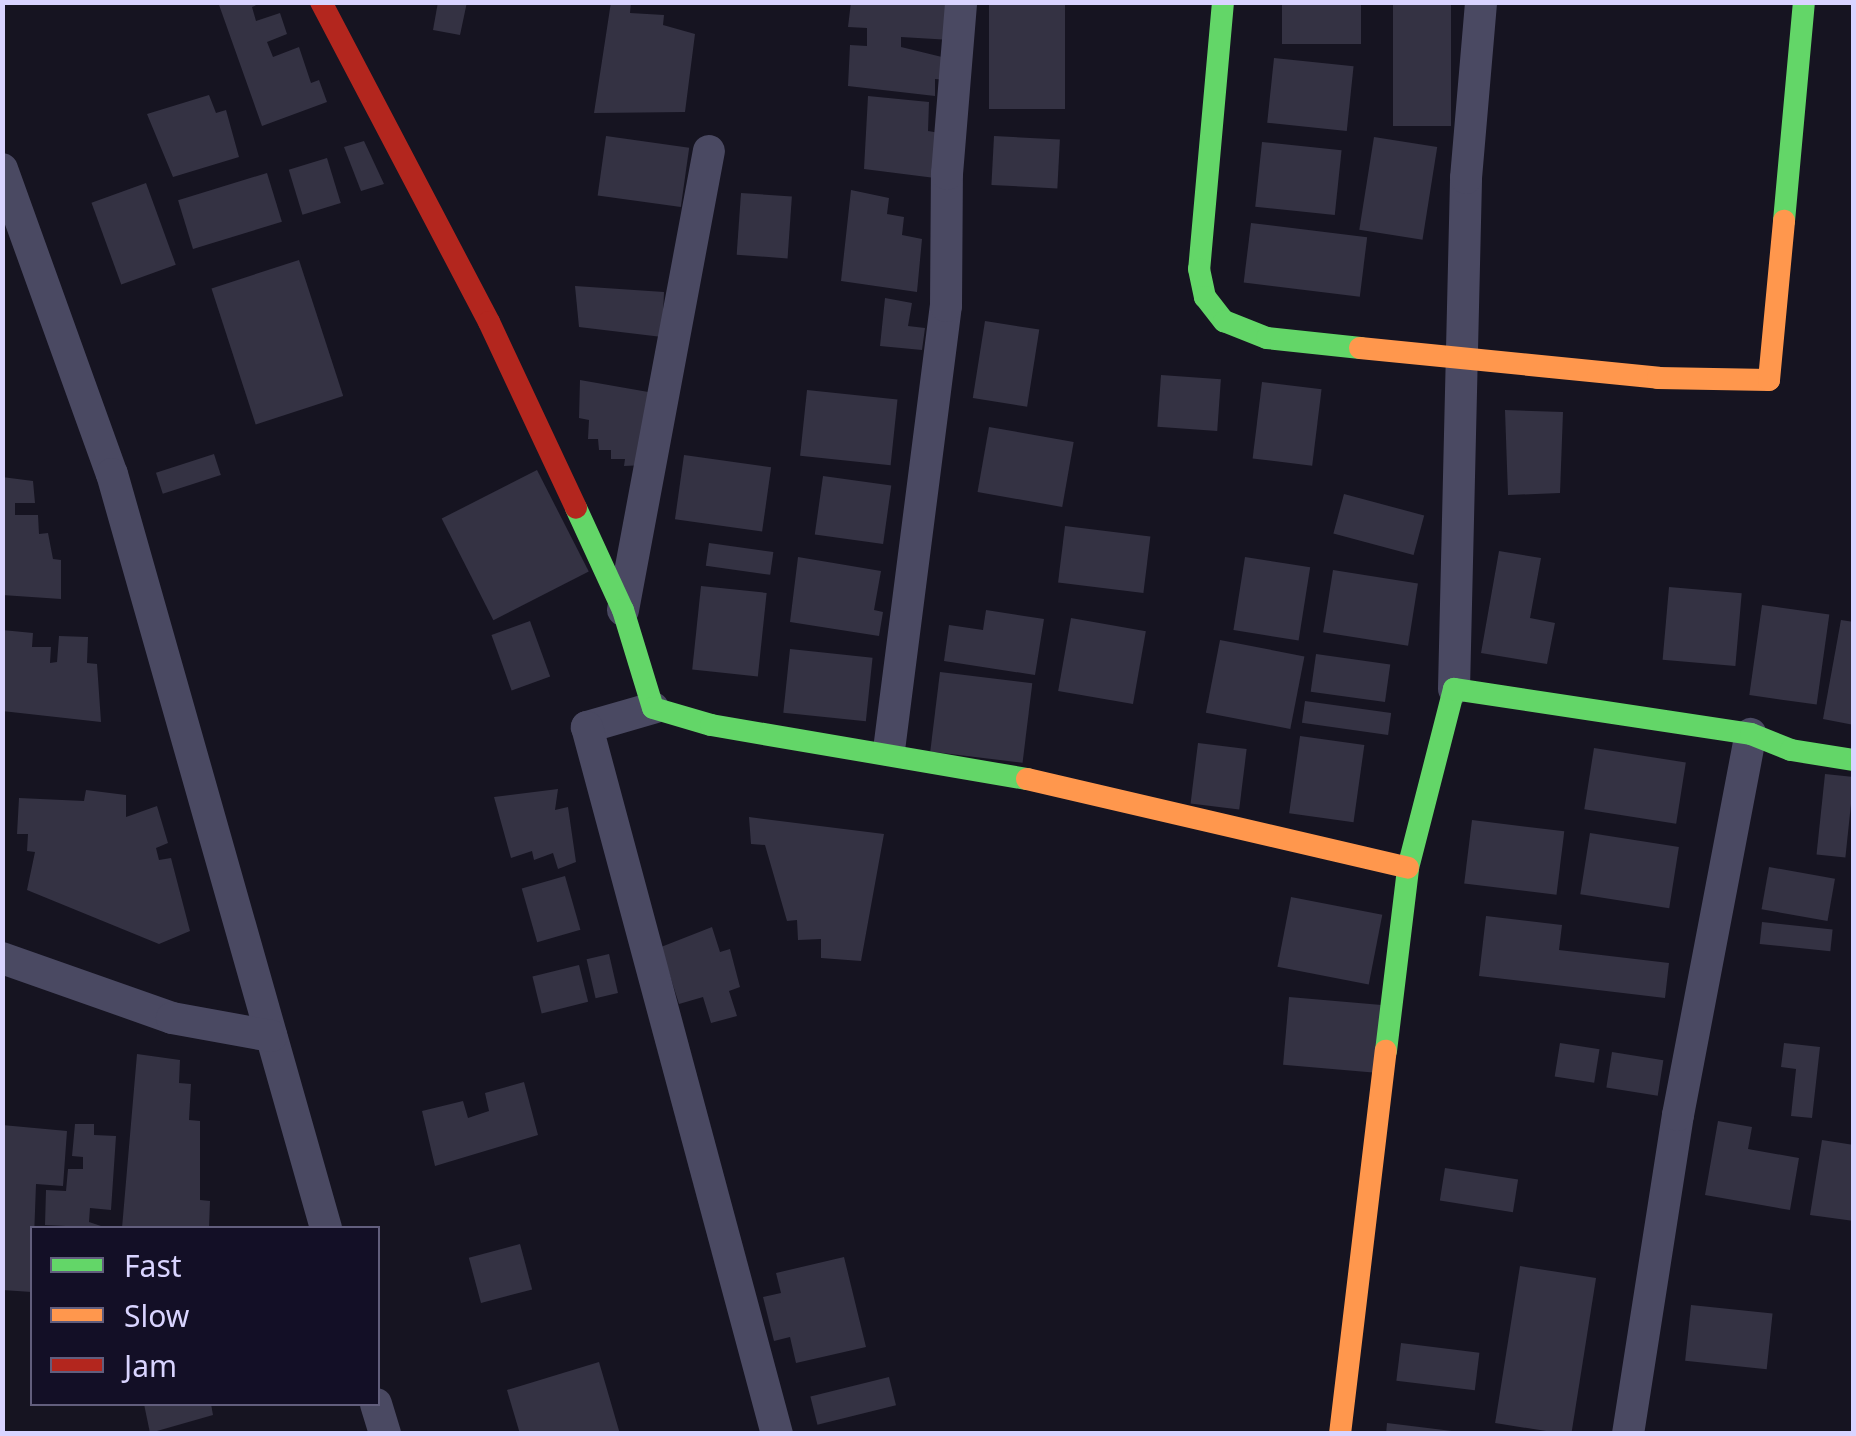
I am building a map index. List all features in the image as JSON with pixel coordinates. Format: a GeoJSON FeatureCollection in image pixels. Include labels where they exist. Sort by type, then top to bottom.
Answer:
{"type":"FeatureCollection","features":[{"type":"Feature","properties":{"kind":"street"},"geometry":{"type":"LineString","coordinates":[[322,2],[490,322],[622,610],[653,708]]}},
{"type":"Feature","properties":{"kind":"street"},"geometry":{"type":"LineString","coordinates":[[889,750],[946,306],[947,174],[961,2]]}},
{"type":"Feature","properties":{"kind":"street"},"geometry":{"type":"LineString","coordinates":[[1223,2],[1199,268],[1205,297],[1224,321],[1267,338],[1464,360],[1658,378],[1769,380],[1804,2]]}},
{"type":"Feature","properties":{"kind":"street"},"geometry":{"type":"LineString","coordinates":[[1340,1434],[1408,868],[1454,689],[1466,178],[1480,2]]}},
{"type":"Feature","properties":{"kind":"street"},"geometry":{"type":"LineString","coordinates":[[622,610],[710,151]]}},
{"type":"Feature","properties":{"kind":"street"},"geometry":{"type":"LineString","coordinates":[[2,169],[112,474],[325,1226]]}},
{"type":"Feature","properties":{"kind":"street"},"geometry":{"type":"LineString","coordinates":[[1454,689],[1751,734],[1790,750],[1854,760]]}},
{"type":"Feature","properties":{"kind":"street"},"geometry":{"type":"LineString","coordinates":[[777,1434],[587,728],[653,708],[711,725],[889,750],[1089,790],[1408,868]]}},
{"type":"Feature","properties":{"kind":"street"},"geometry":{"type":"LineString","coordinates":[[1628,1434],[1678,1115],[1751,734]]}},
{"type":"Feature","properties":{"kind":"street"},"geometry":{"type":"LineString","coordinates":[[2,958],[172,1018],[272,1036]]}},
{"type":"Feature","properties":{"kind":"street"},"geometry":{"type":"LineString","coordinates":[[377,1406],[385,1434]]}},
{"type":"Feature","properties":{"kind":"building"},"geometry":{"type":"Polygon","coordinates":[[[218,2],[263,2],[252,7],[256,21],[280,13],[287,34],[267,42],[273,57],[299,47],[311,83],[319,80],[327,102],[262,126],[218,2]]]}},
{"type":"Feature","properties":{"kind":"building"},"geometry":{"type":"Polygon","coordinates":[[[438,2],[467,2],[460,35],[433,30],[438,2]]]}},
{"type":"Feature","properties":{"kind":"building"},"geometry":{"type":"Polygon","coordinates":[[[611,2],[631,2],[630,13],[664,15],[663,25],[695,34],[685,112],[594,113],[611,2]]]}},
{"type":"Feature","properties":{"kind":"building"},"geometry":{"type":"Polygon","coordinates":[[[851,2],[947,2],[951,40],[901,37],[901,47],[942,57],[948,80],[935,79],[935,96],[848,86],[850,45],[867,46],[867,28],[848,27],[851,2]]]}},
{"type":"Feature","properties":{"kind":"building"},"geometry":{"type":"Polygon","coordinates":[[[989,2],[1065,2],[1065,109],[989,109],[989,2]]]}},
{"type":"Feature","properties":{"kind":"building"},"geometry":{"type":"Polygon","coordinates":[[[1282,2],[1361,2],[1361,44],[1282,44],[1282,2]]]}},
{"type":"Feature","properties":{"kind":"building"},"geometry":{"type":"Polygon","coordinates":[[[1393,2],[1451,2],[1451,126],[1393,126],[1393,2]]]}},
{"type":"Feature","properties":{"kind":"building"},"geometry":{"type":"Polygon","coordinates":[[[1274,58],[1354,66],[1347,131],[1267,123],[1274,58]]]}},
{"type":"Feature","properties":{"kind":"building"},"geometry":{"type":"Polygon","coordinates":[[[209,95],[216,113],[226,110],[239,157],[173,177],[147,114],[209,95]]]}},
{"type":"Feature","properties":{"kind":"building"},"geometry":{"type":"Polygon","coordinates":[[[868,96],[929,102],[928,131],[946,134],[943,179],[864,169],[868,96]]]}},
{"type":"Feature","properties":{"kind":"building"},"geometry":{"type":"Polygon","coordinates":[[[606,136],[689,148],[681,207],[598,195],[606,136]]]}},
{"type":"Feature","properties":{"kind":"building"},"geometry":{"type":"Polygon","coordinates":[[[994,136],[1060,139],[1057,188],[991,185],[994,136]]]}},
{"type":"Feature","properties":{"kind":"building"},"geometry":{"type":"Polygon","coordinates":[[[1374,137],[1437,147],[1423,240],[1359,230],[1374,137]]]}},
{"type":"Feature","properties":{"kind":"building"},"geometry":{"type":"Polygon","coordinates":[[[364,141],[384,184],[361,191],[344,147],[364,141]]]}},
{"type":"Feature","properties":{"kind":"building"},"geometry":{"type":"Polygon","coordinates":[[[1262,142],[1342,150],[1335,215],[1255,207],[1262,142]]]}},
{"type":"Feature","properties":{"kind":"building"},"geometry":{"type":"Polygon","coordinates":[[[327,158],[341,203],[302,215],[289,170],[327,158]]]}},
{"type":"Feature","properties":{"kind":"building"},"geometry":{"type":"Polygon","coordinates":[[[267,173],[282,222],[193,249],[178,200],[267,173]]]}},
{"type":"Feature","properties":{"kind":"building"},"geometry":{"type":"Polygon","coordinates":[[[146,183],[176,265],[121,285],[91,203],[146,183]]]}},
{"type":"Feature","properties":{"kind":"building"},"geometry":{"type":"Polygon","coordinates":[[[851,190],[889,198],[887,214],[904,217],[902,235],[922,239],[917,292],[841,281],[851,190]]]}},
{"type":"Feature","properties":{"kind":"building"},"geometry":{"type":"Polygon","coordinates":[[[741,193],[792,197],[788,258],[737,255],[741,193]]]}},
{"type":"Feature","properties":{"kind":"building"},"geometry":{"type":"Polygon","coordinates":[[[1251,223],[1367,237],[1360,297],[1244,283],[1251,223]]]}},
{"type":"Feature","properties":{"kind":"building"},"geometry":{"type":"Polygon","coordinates":[[[299,260],[343,396],[256,424],[212,288],[299,260]]]}},
{"type":"Feature","properties":{"kind":"building"},"geometry":{"type":"Polygon","coordinates":[[[575,286],[664,292],[662,337],[579,327],[575,286]]]}},
{"type":"Feature","properties":{"kind":"building"},"geometry":{"type":"Polygon","coordinates":[[[885,298],[912,303],[908,326],[925,328],[922,350],[880,346],[885,298]]]}},
{"type":"Feature","properties":{"kind":"building"},"geometry":{"type":"Polygon","coordinates":[[[985,321],[1039,330],[1027,407],[973,398],[985,321]]]}},
{"type":"Feature","properties":{"kind":"building"},"geometry":{"type":"Polygon","coordinates":[[[1161,375],[1221,379],[1217,431],[1157,427],[1161,375]]]}},
{"type":"Feature","properties":{"kind":"building"},"geometry":{"type":"Polygon","coordinates":[[[580,380],[654,393],[645,465],[624,466],[625,459],[611,459],[611,450],[599,450],[598,439],[588,439],[589,420],[579,418],[580,380]]]}},
{"type":"Feature","properties":{"kind":"building"},"geometry":{"type":"Polygon","coordinates":[[[1262,382],[1322,389],[1312,466],[1253,458],[1262,382]]]}},
{"type":"Feature","properties":{"kind":"building"},"geometry":{"type":"Polygon","coordinates":[[[807,390],[898,400],[891,465],[800,456],[807,390]]]}},
{"type":"Feature","properties":{"kind":"building"},"geometry":{"type":"Polygon","coordinates":[[[1505,410],[1563,412],[1560,493],[1508,495],[1505,410]]]}},
{"type":"Feature","properties":{"kind":"building"},"geometry":{"type":"Polygon","coordinates":[[[989,427],[1074,442],[1062,507],[978,492],[989,427]]]}},
{"type":"Feature","properties":{"kind":"building"},"geometry":{"type":"Polygon","coordinates":[[[214,454],[221,475],[163,494],[156,473],[214,454]]]}},
{"type":"Feature","properties":{"kind":"building"},"geometry":{"type":"Polygon","coordinates":[[[684,455],[771,467],[762,532],[675,519],[684,455]]]}},
{"type":"Feature","properties":{"kind":"building"},"geometry":{"type":"Polygon","coordinates":[[[537,470],[589,572],[493,620],[442,519],[537,470]]]}},
{"type":"Feature","properties":{"kind":"building"},"geometry":{"type":"Polygon","coordinates":[[[823,476],[891,486],[883,544],[815,534],[823,476]]]}},
{"type":"Feature","properties":{"kind":"building"},"geometry":{"type":"Polygon","coordinates":[[[2,477],[33,481],[35,503],[15,503],[15,515],[38,515],[39,534],[48,533],[53,559],[61,560],[61,599],[2,595],[2,477]]]}},
{"type":"Feature","properties":{"kind":"building"},"geometry":{"type":"Polygon","coordinates":[[[1344,494],[1424,515],[1414,555],[1333,534],[1344,494]]]}},
{"type":"Feature","properties":{"kind":"building"},"geometry":{"type":"Polygon","coordinates":[[[1065,526],[1150,536],[1143,593],[1058,583],[1065,526]]]}},
{"type":"Feature","properties":{"kind":"building"},"geometry":{"type":"Polygon","coordinates":[[[709,543],[773,552],[770,575],[706,566],[709,543]]]}},
{"type":"Feature","properties":{"kind":"building"},"geometry":{"type":"Polygon","coordinates":[[[1499,551],[1541,558],[1530,618],[1555,623],[1547,664],[1481,653],[1499,551]]]}},
{"type":"Feature","properties":{"kind":"building"},"geometry":{"type":"Polygon","coordinates":[[[798,557],[881,571],[874,610],[883,612],[879,636],[790,622],[798,557]]]}},
{"type":"Feature","properties":{"kind":"building"},"geometry":{"type":"Polygon","coordinates":[[[1245,557],[1310,567],[1299,640],[1233,630],[1245,557]]]}},
{"type":"Feature","properties":{"kind":"building"},"geometry":{"type":"Polygon","coordinates":[[[1333,570],[1418,583],[1408,646],[1323,632],[1333,570]]]}},
{"type":"Feature","properties":{"kind":"building"},"geometry":{"type":"Polygon","coordinates":[[[701,586],[767,593],[758,676],[692,670],[701,586]]]}},
{"type":"Feature","properties":{"kind":"building"},"geometry":{"type":"Polygon","coordinates":[[[1669,587],[1742,593],[1735,666],[1663,660],[1669,587]]]}},
{"type":"Feature","properties":{"kind":"building"},"geometry":{"type":"Polygon","coordinates":[[[1762,605],[1829,614],[1817,705],[1749,695],[1762,605]]]}},
{"type":"Feature","properties":{"kind":"building"},"geometry":{"type":"Polygon","coordinates":[[[986,610],[1044,619],[1035,675],[944,661],[949,625],[983,630],[986,610]]]}},
{"type":"Feature","properties":{"kind":"building"},"geometry":{"type":"Polygon","coordinates":[[[1071,618],[1146,631],[1133,704],[1058,691],[1071,618]]]}},
{"type":"Feature","properties":{"kind":"building"},"geometry":{"type":"Polygon","coordinates":[[[1841,620],[1854,622],[1854,725],[1823,719],[1841,620]]]}},
{"type":"Feature","properties":{"kind":"building"},"geometry":{"type":"Polygon","coordinates":[[[530,621],[550,676],[512,690],[491,635],[530,621]]]}},
{"type":"Feature","properties":{"kind":"building"},"geometry":{"type":"Polygon","coordinates":[[[2,630],[33,633],[32,647],[51,647],[50,663],[57,662],[59,636],[88,637],[87,663],[97,664],[101,722],[2,711],[2,630]]]}},
{"type":"Feature","properties":{"kind":"building"},"geometry":{"type":"Polygon","coordinates":[[[1220,640],[1304,656],[1290,729],[1206,713],[1220,640]]]}},
{"type":"Feature","properties":{"kind":"building"},"geometry":{"type":"Polygon","coordinates":[[[790,649],[873,658],[866,721],[783,713],[790,649]]]}},
{"type":"Feature","properties":{"kind":"building"},"geometry":{"type":"Polygon","coordinates":[[[1316,654],[1390,664],[1385,702],[1311,692],[1316,654]]]}},
{"type":"Feature","properties":{"kind":"building"},"geometry":{"type":"Polygon","coordinates":[[[940,672],[1032,683],[1023,763],[930,751],[940,672]]]}},
{"type":"Feature","properties":{"kind":"building"},"geometry":{"type":"Polygon","coordinates":[[[1305,701],[1391,713],[1388,735],[1302,723],[1305,701]]]}},
{"type":"Feature","properties":{"kind":"building"},"geometry":{"type":"Polygon","coordinates":[[[1300,736],[1364,745],[1354,822],[1289,813],[1300,736]]]}},
{"type":"Feature","properties":{"kind":"building"},"geometry":{"type":"Polygon","coordinates":[[[1198,743],[1247,749],[1239,810],[1191,804],[1198,743]]]}},
{"type":"Feature","properties":{"kind":"building"},"geometry":{"type":"Polygon","coordinates":[[[1594,748],[1686,763],[1676,824],[1584,809],[1594,748]]]}},
{"type":"Feature","properties":{"kind":"building"},"geometry":{"type":"Polygon","coordinates":[[[1825,774],[1854,777],[1845,858],[1817,855],[1825,774]]]}},
{"type":"Feature","properties":{"kind":"building"},"geometry":{"type":"Polygon","coordinates":[[[558,789],[555,810],[568,807],[576,862],[558,869],[553,853],[534,860],[532,851],[511,858],[494,797],[558,789]]]}},
{"type":"Feature","properties":{"kind":"building"},"geometry":{"type":"Polygon","coordinates":[[[86,790],[126,795],[126,817],[157,806],[168,843],[156,848],[159,860],[171,858],[190,931],[159,944],[27,890],[35,852],[27,851],[28,834],[17,834],[19,798],[84,801],[86,790]]]}},
{"type":"Feature","properties":{"kind":"building"},"geometry":{"type":"Polygon","coordinates":[[[749,817],[884,834],[861,961],[821,958],[821,939],[798,940],[797,920],[787,921],[765,845],[751,844],[749,817]]]}},
{"type":"Feature","properties":{"kind":"building"},"geometry":{"type":"Polygon","coordinates":[[[1472,820],[1564,831],[1557,895],[1464,884],[1472,820]]]}},
{"type":"Feature","properties":{"kind":"building"},"geometry":{"type":"Polygon","coordinates":[[[1590,833],[1679,847],[1669,908],[1580,894],[1590,833]]]}},
{"type":"Feature","properties":{"kind":"building"},"geometry":{"type":"Polygon","coordinates":[[[1769,867],[1835,879],[1828,921],[1762,909],[1769,867]]]}},
{"type":"Feature","properties":{"kind":"building"},"geometry":{"type":"Polygon","coordinates":[[[565,876],[580,930],[537,942],[522,888],[565,876]]]}},
{"type":"Feature","properties":{"kind":"building"},"geometry":{"type":"Polygon","coordinates":[[[1291,897],[1382,915],[1369,984],[1277,967],[1291,897]]]}},
{"type":"Feature","properties":{"kind":"building"},"geometry":{"type":"Polygon","coordinates":[[[1486,916],[1562,925],[1559,950],[1669,963],[1665,998],[1479,976],[1486,916]]]}},
{"type":"Feature","properties":{"kind":"building"},"geometry":{"type":"Polygon","coordinates":[[[1762,922],[1833,929],[1830,951],[1760,944],[1762,922]]]}},
{"type":"Feature","properties":{"kind":"building"},"geometry":{"type":"Polygon","coordinates":[[[712,927],[720,952],[730,949],[740,987],[729,991],[737,1016],[711,1023],[703,997],[679,1004],[661,947],[712,927]]]}},
{"type":"Feature","properties":{"kind":"building"},"geometry":{"type":"Polygon","coordinates":[[[609,954],[618,993],[596,998],[587,959],[609,954]]]}},
{"type":"Feature","properties":{"kind":"building"},"geometry":{"type":"Polygon","coordinates":[[[579,965],[588,1002],[542,1013],[532,977],[579,965]]]}},
{"type":"Feature","properties":{"kind":"building"},"geometry":{"type":"Polygon","coordinates":[[[1289,997],[1382,1005],[1376,1073],[1283,1065],[1289,997]]]}},
{"type":"Feature","properties":{"kind":"building"},"geometry":{"type":"Polygon","coordinates":[[[1560,1043],[1600,1049],[1594,1083],[1555,1077],[1560,1043]]]}},
{"type":"Feature","properties":{"kind":"building"},"geometry":{"type":"Polygon","coordinates":[[[1784,1043],[1820,1047],[1812,1118],[1791,1116],[1796,1069],[1781,1067],[1784,1043]]]}},
{"type":"Feature","properties":{"kind":"building"},"geometry":{"type":"Polygon","coordinates":[[[1612,1052],[1663,1060],[1658,1096],[1606,1088],[1612,1052]]]}},
{"type":"Feature","properties":{"kind":"building"},"geometry":{"type":"Polygon","coordinates":[[[137,1054],[180,1060],[179,1083],[191,1084],[189,1120],[200,1121],[200,1200],[210,1201],[209,1226],[122,1226],[137,1054]]]}},
{"type":"Feature","properties":{"kind":"building"},"geometry":{"type":"Polygon","coordinates":[[[524,1082],[538,1135],[435,1166],[422,1111],[463,1101],[468,1118],[489,1111],[485,1093],[524,1082]]]}},
{"type":"Feature","properties":{"kind":"building"},"geometry":{"type":"Polygon","coordinates":[[[1718,1121],[1752,1127],[1748,1149],[1799,1158],[1790,1210],[1705,1195],[1718,1121]]]}},
{"type":"Feature","properties":{"kind":"building"},"geometry":{"type":"Polygon","coordinates":[[[75,1124],[94,1124],[94,1135],[116,1136],[111,1210],[90,1208],[89,1222],[101,1226],[45,1225],[46,1190],[66,1191],[68,1169],[83,1169],[83,1157],[72,1156],[75,1124]]]}},
{"type":"Feature","properties":{"kind":"building"},"geometry":{"type":"Polygon","coordinates":[[[2,1125],[67,1131],[63,1186],[36,1184],[34,1226],[30,1226],[30,1292],[2,1290],[2,1125]]]}},
{"type":"Feature","properties":{"kind":"building"},"geometry":{"type":"Polygon","coordinates":[[[1822,1140],[1854,1145],[1854,1221],[1810,1215],[1822,1140]]]}},
{"type":"Feature","properties":{"kind":"building"},"geometry":{"type":"Polygon","coordinates":[[[1445,1168],[1518,1180],[1513,1212],[1440,1201],[1445,1168]]]}},
{"type":"Feature","properties":{"kind":"building"},"geometry":{"type":"Polygon","coordinates":[[[520,1244],[532,1289],[481,1303],[469,1258],[520,1244]]]}},
{"type":"Feature","properties":{"kind":"building"},"geometry":{"type":"Polygon","coordinates":[[[844,1257],[866,1347],[796,1363],[790,1337],[774,1341],[763,1297],[781,1293],[776,1273],[844,1257]]]}},
{"type":"Feature","properties":{"kind":"building"},"geometry":{"type":"Polygon","coordinates":[[[1520,1266],[1596,1278],[1571,1434],[1495,1423],[1520,1266]]]}},
{"type":"Feature","properties":{"kind":"building"},"geometry":{"type":"Polygon","coordinates":[[[1691,1305],[1773,1314],[1767,1369],[1685,1361],[1691,1305]]]}},
{"type":"Feature","properties":{"kind":"building"},"geometry":{"type":"Polygon","coordinates":[[[1401,1343],[1479,1353],[1475,1390],[1396,1381],[1401,1343]]]}},
{"type":"Feature","properties":{"kind":"building"},"geometry":{"type":"Polygon","coordinates":[[[599,1362],[620,1434],[520,1434],[507,1390],[599,1362]]]}},
{"type":"Feature","properties":{"kind":"building"},"geometry":{"type":"Polygon","coordinates":[[[889,1377],[896,1405],[817,1425],[810,1397],[889,1377]]]}},
{"type":"Feature","properties":{"kind":"building"},"geometry":{"type":"Polygon","coordinates":[[[144,1406],[211,1406],[213,1415],[150,1433],[144,1406]]]}},
{"type":"Feature","properties":{"kind":"building"},"geometry":{"type":"Polygon","coordinates":[[[1387,1423],[1452,1431],[1452,1434],[1386,1434],[1387,1423]]]}},
{"type":"Feature","properties":{"kind":"traffic: fast"},"geometry":{"type":"LineString","coordinates":[[1223,2],[1199,269],[1205,297],[1224,321],[1267,338],[1360,348]]}},
{"type":"Feature","properties":{"kind":"traffic: fast"},"geometry":{"type":"LineString","coordinates":[[1784,221],[1804,2]]}},
{"type":"Feature","properties":{"kind":"traffic: fast"},"geometry":{"type":"LineString","coordinates":[[576,508],[623,610],[653,708],[711,725],[1027,779]]}},
{"type":"Feature","properties":{"kind":"traffic: fast"},"geometry":{"type":"LineString","coordinates":[[1386,1051],[1408,868],[1454,689],[1751,734],[1791,750],[1854,760]]}},
{"type":"Feature","properties":{"kind":"traffic: slow"},"geometry":{"type":"LineString","coordinates":[[1360,348],[1658,378],[1769,380],[1784,221]]}},
{"type":"Feature","properties":{"kind":"traffic: slow"},"geometry":{"type":"LineString","coordinates":[[1027,779],[1408,868]]}},
{"type":"Feature","properties":{"kind":"traffic: slow"},"geometry":{"type":"LineString","coordinates":[[1340,1434],[1386,1051]]}},
{"type":"Feature","properties":{"kind":"traffic: jam"},"geometry":{"type":"LineString","coordinates":[[321,2],[489,322],[576,508]]}}]}
